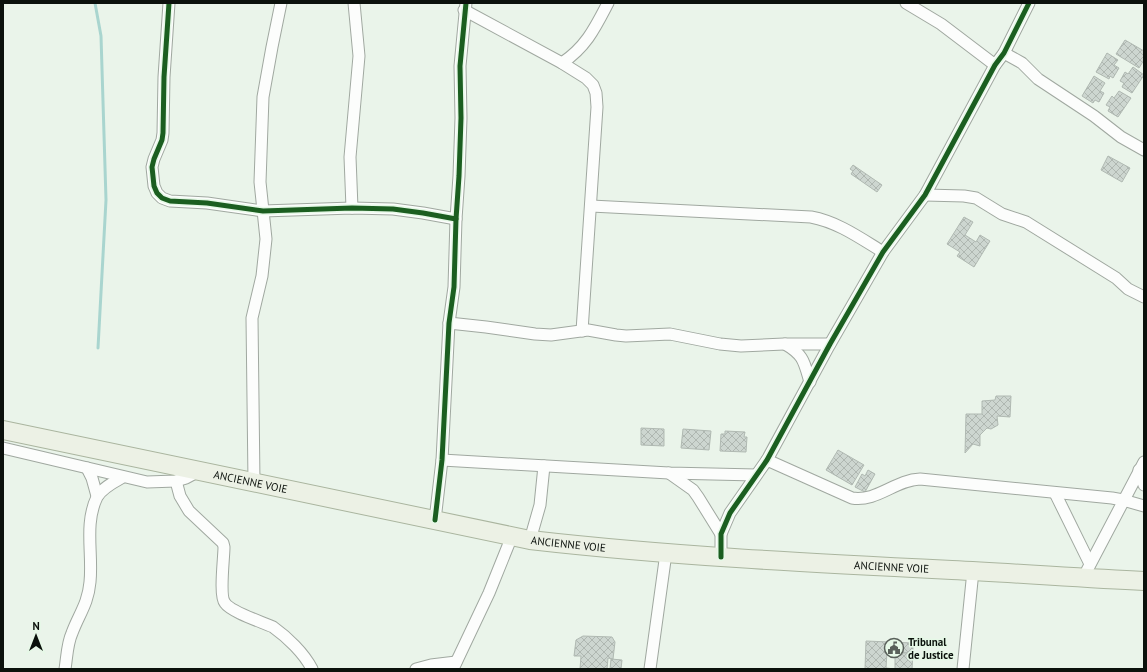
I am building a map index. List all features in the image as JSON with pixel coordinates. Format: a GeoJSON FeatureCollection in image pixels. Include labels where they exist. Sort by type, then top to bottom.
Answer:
{"type":"FeatureCollection","features":[{"type":"Feature","properties":{"kind":"main road","name":"ANCIENNE VOIE"},"geometry":{"type":"LineString","coordinates":[[3,430],[530,540],[721,557],[973,571],[1086,571],[1144,581]]}},
{"type":"Feature","properties":{"kind":"street"},"geometry":{"type":"LineString","coordinates":[[169,3],[164,77],[163,134],[152,167],[154,186],[157,193],[162,198],[170,201],[207,203],[263,211],[352,208],[393,209],[456,219]]}},
{"type":"Feature","properties":{"kind":"street"},"geometry":{"type":"LineString","coordinates":[[254,482],[252,318],[262,276],[265,246],[265,224],[260,182],[263,96],[282,3]]}},
{"type":"Feature","properties":{"kind":"street"},"geometry":{"type":"LineString","coordinates":[[352,208],[350,157],[359,56],[354,3]]}},
{"type":"Feature","properties":{"kind":"street"},"geometry":{"type":"LineString","coordinates":[[562,63],[579,50],[584,44],[594,30],[608,3]]}},
{"type":"Feature","properties":{"kind":"street"},"geometry":{"type":"LineString","coordinates":[[906,3],[941,24],[995,65]]}},
{"type":"Feature","properties":{"kind":"street"},"geometry":{"type":"LineString","coordinates":[[721,557],[721,534],[730,514],[767,460],[830,344],[883,252],[925,195],[995,65],[1004,53],[1028,3]]}},
{"type":"Feature","properties":{"kind":"street"},"geometry":{"type":"LineString","coordinates":[[435,520],[442,460],[449,323],[454,287],[461,118],[460,66],[465,7],[586,78],[593,85],[596,93],[597,107],[582,330]]}},
{"type":"Feature","properties":{"kind":"street"},"geometry":{"type":"LineString","coordinates":[[1004,53],[1022,63],[1038,79],[1094,116],[1121,137],[1144,150]]}},
{"type":"Feature","properties":{"kind":"street"},"geometry":{"type":"LineString","coordinates":[[925,195],[964,196],[976,198],[1002,214],[1026,222],[1116,278],[1128,289],[1144,298]]}},
{"type":"Feature","properties":{"kind":"street"},"geometry":{"type":"LineString","coordinates":[[591,206],[811,217],[826,220],[835,224],[883,252]]}},
{"type":"Feature","properties":{"kind":"street"},"geometry":{"type":"LineString","coordinates":[[449,323],[535,334],[557,334],[582,330],[616,336],[670,334],[720,344],[741,346],[830,344]]}},
{"type":"Feature","properties":{"kind":"street"},"geometry":{"type":"LineString","coordinates":[[784,344],[795,350],[801,356],[810,382]]}},
{"type":"Feature","properties":{"kind":"street"},"geometry":{"type":"LineString","coordinates":[[3,448],[147,482],[176,481],[186,478],[199,471]]}},
{"type":"Feature","properties":{"kind":"street"},"geometry":{"type":"LineString","coordinates":[[442,460],[669,473],[756,475]]}},
{"type":"Feature","properties":{"kind":"street"},"geometry":{"type":"LineString","coordinates":[[767,460],[852,498],[859,499],[869,498],[903,482],[920,479],[1124,500],[1144,506]]}},
{"type":"Feature","properties":{"kind":"street"},"geometry":{"type":"LineString","coordinates":[[530,540],[540,505],[544,466]]}},
{"type":"Feature","properties":{"kind":"street"},"geometry":{"type":"LineString","coordinates":[[1086,571],[1142,466]]}},
{"type":"Feature","properties":{"kind":"street"},"geometry":{"type":"LineString","coordinates":[[1142,466],[1144,485]]}},
{"type":"Feature","properties":{"kind":"street"},"geometry":{"type":"LineString","coordinates":[[66,669],[71,635],[82,612],[87,598],[90,582],[90,523],[97,496],[92,478],[87,468]]}},
{"type":"Feature","properties":{"kind":"street"},"geometry":{"type":"LineString","coordinates":[[669,473],[693,490],[721,534]]}},
{"type":"Feature","properties":{"kind":"street"},"geometry":{"type":"LineString","coordinates":[[97,496],[105,488],[123,477]]}},
{"type":"Feature","properties":{"kind":"street"},"geometry":{"type":"LineString","coordinates":[[176,481],[180,496],[189,511],[223,543],[222,592],[226,605],[277,630],[294,646],[311,667],[322,669]]}},
{"type":"Feature","properties":{"kind":"street"},"geometry":{"type":"LineString","coordinates":[[1056,493],[1086,571]]}},
{"type":"Feature","properties":{"kind":"street"},"geometry":{"type":"LineString","coordinates":[[416,669],[431,665],[454,665],[489,593],[512,536]]}},
{"type":"Feature","properties":{"kind":"street"},"geometry":{"type":"LineString","coordinates":[[650,669],[666,553]]}},
{"type":"Feature","properties":{"kind":"street"},"geometry":{"type":"LineString","coordinates":[[963,669],[973,571]]}},
{"type":"Feature","properties":{"kind":"building"},"geometry":{"type":"Polygon","coordinates":[[[1125,40],[1144,51],[1144,60],[1139,68],[1116,54],[1125,40]]]}},
{"type":"Feature","properties":{"kind":"building"},"geometry":{"type":"Polygon","coordinates":[[[1107,53],[1118,60],[1114,65],[1119,68],[1113,78],[1110,76],[1109,79],[1096,72],[1107,53]]]}},
{"type":"Feature","properties":{"kind":"building"},"geometry":{"type":"Polygon","coordinates":[[[1133,67],[1144,75],[1132,93],[1122,87],[1124,83],[1120,81],[1125,72],[1128,74],[1133,67]]]}},
{"type":"Feature","properties":{"kind":"building"},"geometry":{"type":"Polygon","coordinates":[[[1094,76],[1105,83],[1100,91],[1104,93],[1099,102],[1095,100],[1093,103],[1082,96],[1094,76]]]}},
{"type":"Feature","properties":{"kind":"building"},"geometry":{"type":"Polygon","coordinates":[[[1119,91],[1131,98],[1118,117],[1108,111],[1110,107],[1106,105],[1112,96],[1114,98],[1119,91]]]}},
{"type":"Feature","properties":{"kind":"building"},"geometry":{"type":"Polygon","coordinates":[[[1108,156],[1130,168],[1122,182],[1101,170],[1108,156]]]}},
{"type":"Feature","properties":{"kind":"building"},"geometry":{"type":"Polygon","coordinates":[[[853,165],[882,185],[877,192],[851,174],[853,171],[850,169],[853,165]]]}},
{"type":"Feature","properties":{"kind":"building"},"geometry":{"type":"Polygon","coordinates":[[[964,217],[973,222],[965,235],[976,242],[980,235],[990,241],[974,267],[957,256],[960,252],[947,244],[964,217]]]}},
{"type":"Feature","properties":{"kind":"building"},"geometry":{"type":"Polygon","coordinates":[[[996,396],[1011,396],[1010,417],[997,416],[998,425],[991,429],[987,428],[980,435],[980,446],[973,444],[965,453],[966,414],[982,414],[982,401],[995,400],[996,396]]]}},
{"type":"Feature","properties":{"kind":"building"},"geometry":{"type":"Polygon","coordinates":[[[641,428],[664,429],[664,446],[641,445],[641,428]]]}},
{"type":"Feature","properties":{"kind":"building"},"geometry":{"type":"Polygon","coordinates":[[[683,429],[711,431],[709,450],[681,448],[683,429]]]}},
{"type":"Feature","properties":{"kind":"building"},"geometry":{"type":"Polygon","coordinates":[[[725,431],[745,432],[744,437],[747,437],[746,452],[720,451],[721,434],[725,434],[725,431]]]}},
{"type":"Feature","properties":{"kind":"building"},"geometry":{"type":"Polygon","coordinates":[[[838,450],[864,465],[852,485],[826,470],[838,450]]]}},
{"type":"Feature","properties":{"kind":"building"},"geometry":{"type":"Polygon","coordinates":[[[868,470],[875,474],[865,492],[855,487],[862,474],[865,476],[868,470]]]}},
{"type":"Feature","properties":{"kind":"building"},"geometry":{"type":"Polygon","coordinates":[[[583,636],[612,637],[615,642],[613,659],[608,658],[607,669],[580,669],[581,656],[574,656],[576,640],[583,636]]]}},
{"type":"Feature","properties":{"kind":"building"},"geometry":{"type":"Polygon","coordinates":[[[866,641],[913,643],[913,653],[887,652],[886,668],[895,669],[865,669],[866,641]]]}},
{"type":"Feature","properties":{"kind":"building"},"geometry":{"type":"Polygon","coordinates":[[[895,653],[913,653],[912,669],[895,669],[895,653]]]}},
{"type":"Feature","properties":{"kind":"building"},"geometry":{"type":"Polygon","coordinates":[[[611,659],[622,660],[621,669],[610,669],[611,659]]]}},
{"type":"Feature","properties":{"kind":"waterway"},"geometry":{"type":"LineString","coordinates":[[95,3],[101,36],[106,200],[98,348]]}},
{"type":"Feature","properties":{"kind":"cycle path"},"geometry":{"type":"LineString","coordinates":[[169,3],[164,77],[163,133],[162,140],[152,167],[154,186],[157,193],[162,198],[170,201],[207,203],[263,211],[352,208],[393,209],[456,219]]}},
{"type":"Feature","properties":{"kind":"cycle path"},"geometry":{"type":"LineString","coordinates":[[435,520],[442,460],[449,323],[454,287],[461,118],[460,66],[466,3]]}},
{"type":"Feature","properties":{"kind":"cycle path"},"geometry":{"type":"LineString","coordinates":[[721,557],[721,534],[730,513],[767,460],[830,344],[883,252],[925,195],[995,65],[1004,53],[1029,3]]}},
{"type":"Feature","properties":{"kind":"place","name":"Tribunal de Justice"},"geometry":{"type":"Point","coordinates":[894,648]}}]}
